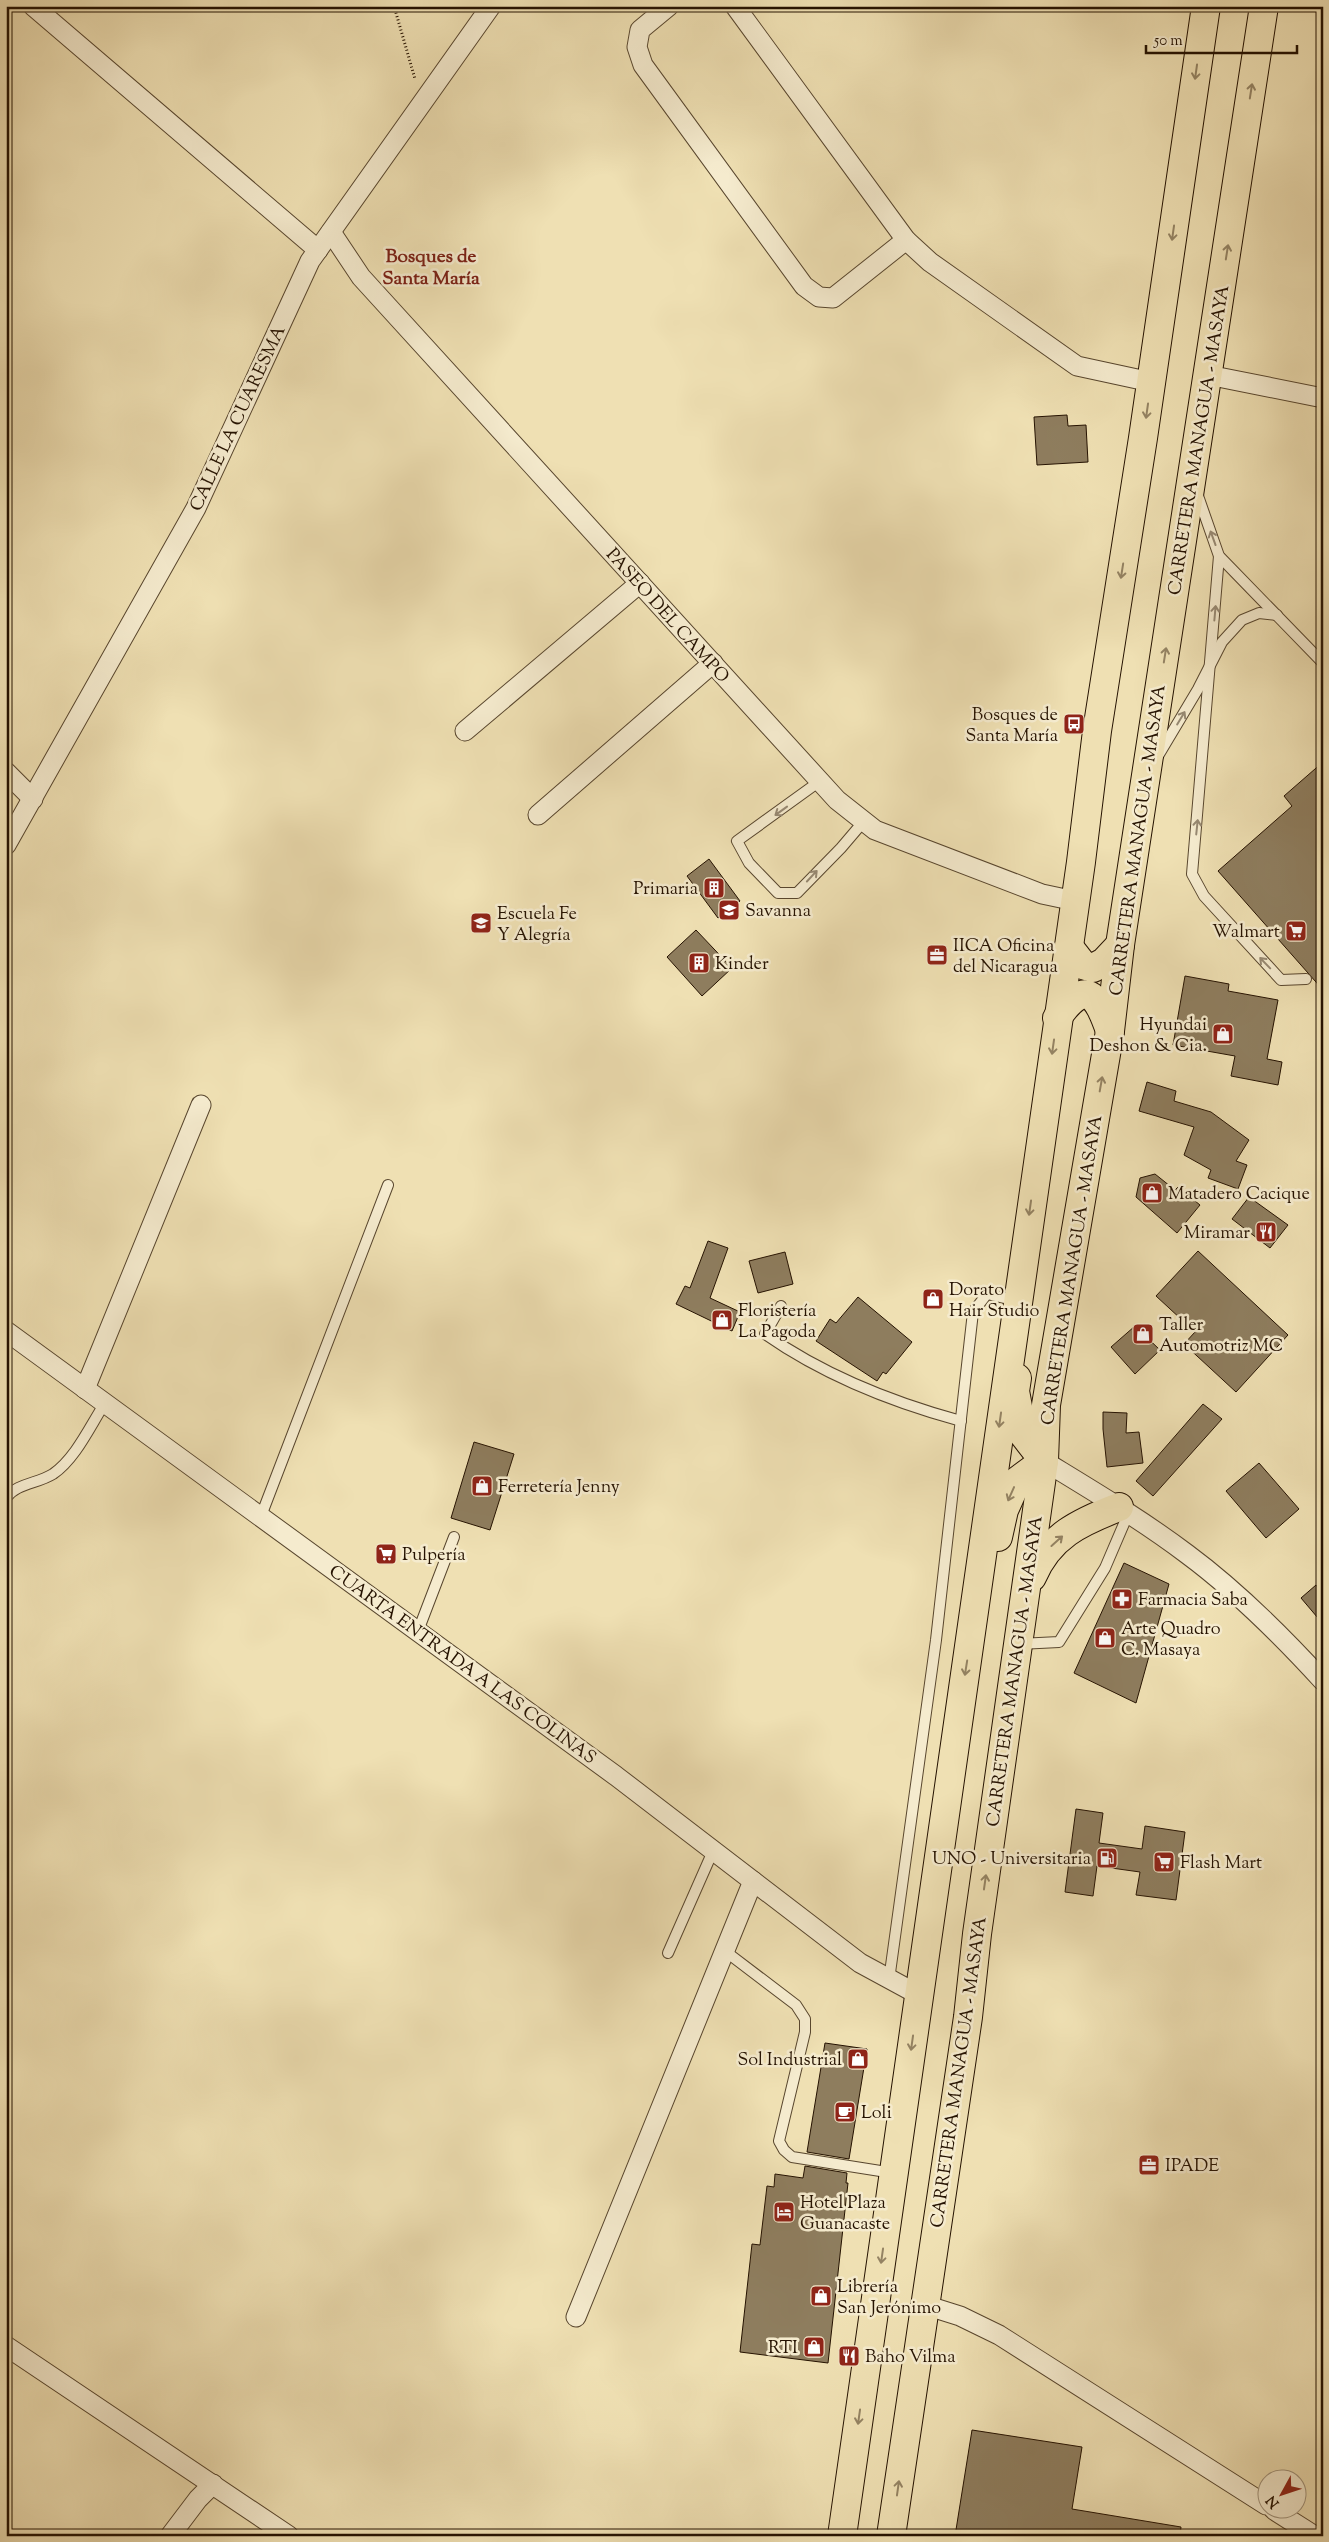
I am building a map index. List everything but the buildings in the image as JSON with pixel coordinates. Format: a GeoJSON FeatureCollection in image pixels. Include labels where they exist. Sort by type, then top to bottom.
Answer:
{"type":"FeatureCollection","features":[{"type":"Feature","properties":{"kind":"highway"},"geometry":{"type":"LineString","coordinates":[[842,2536],[1016,1303],[1069,947],[1097,732],[1206,6]]}},
{"type":"Feature","properties":{"kind":"highway","name":"CARRETERA MANAGUA - MASAYA"},"geometry":{"type":"LineString","coordinates":[[891,2536],[968,2017],[977,1934],[1044,1461],[1046,1405],[1110,1031],[1120,945],[1264,6]]}},
{"type":"Feature","properties":{"kind":"highway"},"geometry":{"type":"LineString","coordinates":[[1069,947],[1082,965],[1093,968],[1104,962],[1120,945]]}},
{"type":"Feature","properties":{"kind":"highway"},"geometry":{"type":"LineString","coordinates":[[1057,1018],[1074,998],[1085,995],[1093,997],[1100,1005],[1110,1031]]}},
{"type":"Feature","properties":{"kind":"highway"},"geometry":{"type":"LineString","coordinates":[[972,1625],[985,1590],[1004,1510],[1017,1481],[1044,1461],[1024,1434],[1015,1391],[1022,1327],[1016,1303]]}},
{"type":"Feature","properties":{"kind":"highway"},"geometry":{"type":"LineString","coordinates":[[1024,1597],[1040,1558],[1058,1539],[1084,1521],[1124,1510]]}},
{"type":"Feature","properties":{"kind":"street"},"geometry":{"type":"LineString","coordinates":[[33,6],[318,250]]}},
{"type":"Feature","properties":{"kind":"street","name":"CALLE LA CUARESMA"},"geometry":{"type":"LineString","coordinates":[[6,845],[196,508],[310,261],[491,6]]}},
{"type":"Feature","properties":{"kind":"street"},"geometry":{"type":"LineString","coordinates":[[669,6],[640,30],[637,47],[643,66],[804,286],[819,298],[833,298],[906,240]]}},
{"type":"Feature","properties":{"kind":"street"},"geometry":{"type":"LineString","coordinates":[[735,6],[906,240],[930,262],[1077,366],[1151,382]]}},
{"type":"Feature","properties":{"kind":"street","name":"PASEO DEL CAMPO"},"geometry":{"type":"LineString","coordinates":[[331,232],[361,277],[837,800],[875,830],[1033,890],[1075,901]]}},
{"type":"Feature","properties":{"kind":"street"},"geometry":{"type":"LineString","coordinates":[[1208,375],[1323,398]]}},
{"type":"Feature","properties":{"kind":"street"},"geometry":{"type":"LineString","coordinates":[[466,731],[640,583]]}},
{"type":"Feature","properties":{"kind":"street"},"geometry":{"type":"LineString","coordinates":[[538,815],[712,663]]}},
{"type":"Feature","properties":{"kind":"street"},"geometry":{"type":"LineString","coordinates":[[6,772],[33,799]]}},
{"type":"Feature","properties":{"kind":"street"},"geometry":{"type":"LineString","coordinates":[[86,1389],[202,1105]]}},
{"type":"Feature","properties":{"kind":"street","name":"CUARTA ENTRADA A LAS COLINAS"},"geometry":{"type":"LineString","coordinates":[[6,1331],[418,1631],[860,1963],[888,1980],[919,1995]]}},
{"type":"Feature","properties":{"kind":"street"},"geometry":{"type":"LineString","coordinates":[[1044,1461],[1124,1510],[1188,1555],[1244,1602],[1323,1681]]}},
{"type":"Feature","properties":{"kind":"street"},"geometry":{"type":"LineString","coordinates":[[576,2317],[753,1881]]}},
{"type":"Feature","properties":{"kind":"street"},"geometry":{"type":"LineString","coordinates":[[925,2305],[960,2316],[999,2335],[1256,2499]]}},
{"type":"Feature","properties":{"kind":"street"},"geometry":{"type":"LineString","coordinates":[[6,2346],[289,2536]]}},
{"type":"Feature","properties":{"kind":"street"},"geometry":{"type":"LineString","coordinates":[[170,2536],[198,2499],[213,2484]]}},
{"type":"Feature","properties":{"kind":"street"},"geometry":{"type":"LineString","coordinates":[[1290,2520],[1315,2536]]}},
{"type":"Feature","properties":{"kind":"lane"},"geometry":{"type":"LineString","coordinates":[[1192,479],[1220,556],[1323,663]]}},
{"type":"Feature","properties":{"kind":"lane"},"geometry":{"type":"LineString","coordinates":[[1220,556],[1192,874],[1204,896],[1281,980],[1306,979]]}},
{"type":"Feature","properties":{"kind":"lane"},"geometry":{"type":"LineString","coordinates":[[1146,774],[1210,666],[1222,642],[1242,620],[1259,613],[1277,615]]}},
{"type":"Feature","properties":{"kind":"lane"},"geometry":{"type":"LineString","coordinates":[[820,781],[737,841],[749,863],[778,893],[797,893],[841,848],[864,821]]}},
{"type":"Feature","properties":{"kind":"lane"},"geometry":{"type":"LineString","coordinates":[[261,1516],[388,1185]]}},
{"type":"Feature","properties":{"kind":"lane"},"geometry":{"type":"LineString","coordinates":[[888,1980],[936,1640],[973,1312],[987,1294],[1016,1303]]}},
{"type":"Feature","properties":{"kind":"lane"},"geometry":{"type":"LineString","coordinates":[[781,1306],[766,1334],[795,1355],[877,1395],[961,1421]]}},
{"type":"Feature","properties":{"kind":"lane"},"geometry":{"type":"LineString","coordinates":[[6,1498],[13,1489],[43,1479],[62,1466],[72,1456],[105,1403]]}},
{"type":"Feature","properties":{"kind":"lane"},"geometry":{"type":"LineString","coordinates":[[1018,1644],[1060,1642],[1105,1568],[1124,1510]]}},
{"type":"Feature","properties":{"kind":"lane"},"geometry":{"type":"LineString","coordinates":[[418,1631],[454,1537]]}},
{"type":"Feature","properties":{"kind":"lane"},"geometry":{"type":"LineString","coordinates":[[668,1953],[713,1851]]}},
{"type":"Feature","properties":{"kind":"lane"},"geometry":{"type":"LineString","coordinates":[[725,1951],[796,2005],[805,2019],[804,2032],[779,2141],[784,2150],[792,2157],[894,2173]]}},
{"type":"Feature","properties":{"kind":"path"},"geometry":{"type":"LineString","coordinates":[[394,6],[422,104]]}},
{"type":"Feature","properties":{"kind":"place","name":"Bosques de Santa María"},"geometry":{"type":"Point","coordinates":[1074,724]}},
{"type":"Feature","properties":{"kind":"place","name":"Primaria"},"geometry":{"type":"Point","coordinates":[714,888]}},
{"type":"Feature","properties":{"kind":"place","name":"Savanna"},"geometry":{"type":"Point","coordinates":[729,910]}},
{"type":"Feature","properties":{"kind":"place","name":"Escuela Fe Y Alegría"},"geometry":{"type":"Point","coordinates":[481,923]}},
{"type":"Feature","properties":{"kind":"place","name":"Walmart"},"geometry":{"type":"Point","coordinates":[1296,931]}},
{"type":"Feature","properties":{"kind":"place","name":"IICA Oficina del Nicaragua"},"geometry":{"type":"Point","coordinates":[937,955]}},
{"type":"Feature","properties":{"kind":"place","name":"Kinder"},"geometry":{"type":"Point","coordinates":[699,963]}},
{"type":"Feature","properties":{"kind":"place","name":"Hyundai Deshon & Cia."},"geometry":{"type":"Point","coordinates":[1223,1034]}},
{"type":"Feature","properties":{"kind":"place","name":"Matadero Cacique"},"geometry":{"type":"Point","coordinates":[1152,1193]}},
{"type":"Feature","properties":{"kind":"place","name":"Miramar"},"geometry":{"type":"Point","coordinates":[1266,1232]}},
{"type":"Feature","properties":{"kind":"place","name":"Dorato Hair Studio"},"geometry":{"type":"Point","coordinates":[933,1299]}},
{"type":"Feature","properties":{"kind":"place","name":"Floristería La Pagoda"},"geometry":{"type":"Point","coordinates":[722,1320]}},
{"type":"Feature","properties":{"kind":"place","name":"Taller Automotriz MC"},"geometry":{"type":"Point","coordinates":[1143,1334]}},
{"type":"Feature","properties":{"kind":"place","name":"Ferretería Jenny"},"geometry":{"type":"Point","coordinates":[482,1486]}},
{"type":"Feature","properties":{"kind":"place","name":"Pulpería"},"geometry":{"type":"Point","coordinates":[386,1554]}},
{"type":"Feature","properties":{"kind":"place","name":"Farmacia Saba"},"geometry":{"type":"Point","coordinates":[1122,1599]}},
{"type":"Feature","properties":{"kind":"place","name":"Arte Quadro C. Masaya"},"geometry":{"type":"Point","coordinates":[1105,1638]}},
{"type":"Feature","properties":{"kind":"place","name":"UNO - Universitaria"},"geometry":{"type":"Point","coordinates":[1107,1858]}},
{"type":"Feature","properties":{"kind":"place","name":"Flash Mart"},"geometry":{"type":"Point","coordinates":[1164,1862]}},
{"type":"Feature","properties":{"kind":"place","name":"Sol Industrial"},"geometry":{"type":"Point","coordinates":[858,2059]}},
{"type":"Feature","properties":{"kind":"place","name":"Loli"},"geometry":{"type":"Point","coordinates":[845,2112]}},
{"type":"Feature","properties":{"kind":"place","name":"IPADE"},"geometry":{"type":"Point","coordinates":[1149,2165]}},
{"type":"Feature","properties":{"kind":"place","name":"Hotel Plaza Guanacaste"},"geometry":{"type":"Point","coordinates":[784,2212]}},
{"type":"Feature","properties":{"kind":"place","name":"Librería San Jerónimo"},"geometry":{"type":"Point","coordinates":[821,2296]}},
{"type":"Feature","properties":{"kind":"place","name":"RTI"},"geometry":{"type":"Point","coordinates":[814,2347]}},
{"type":"Feature","properties":{"kind":"place","name":"Baho Vilma"},"geometry":{"type":"Point","coordinates":[849,2356]}},
{"type":"Feature","properties":{"kind":"district","name":"Bosques de Santa María"},"geometry":{"type":"Point","coordinates":[431,266]}}]}
